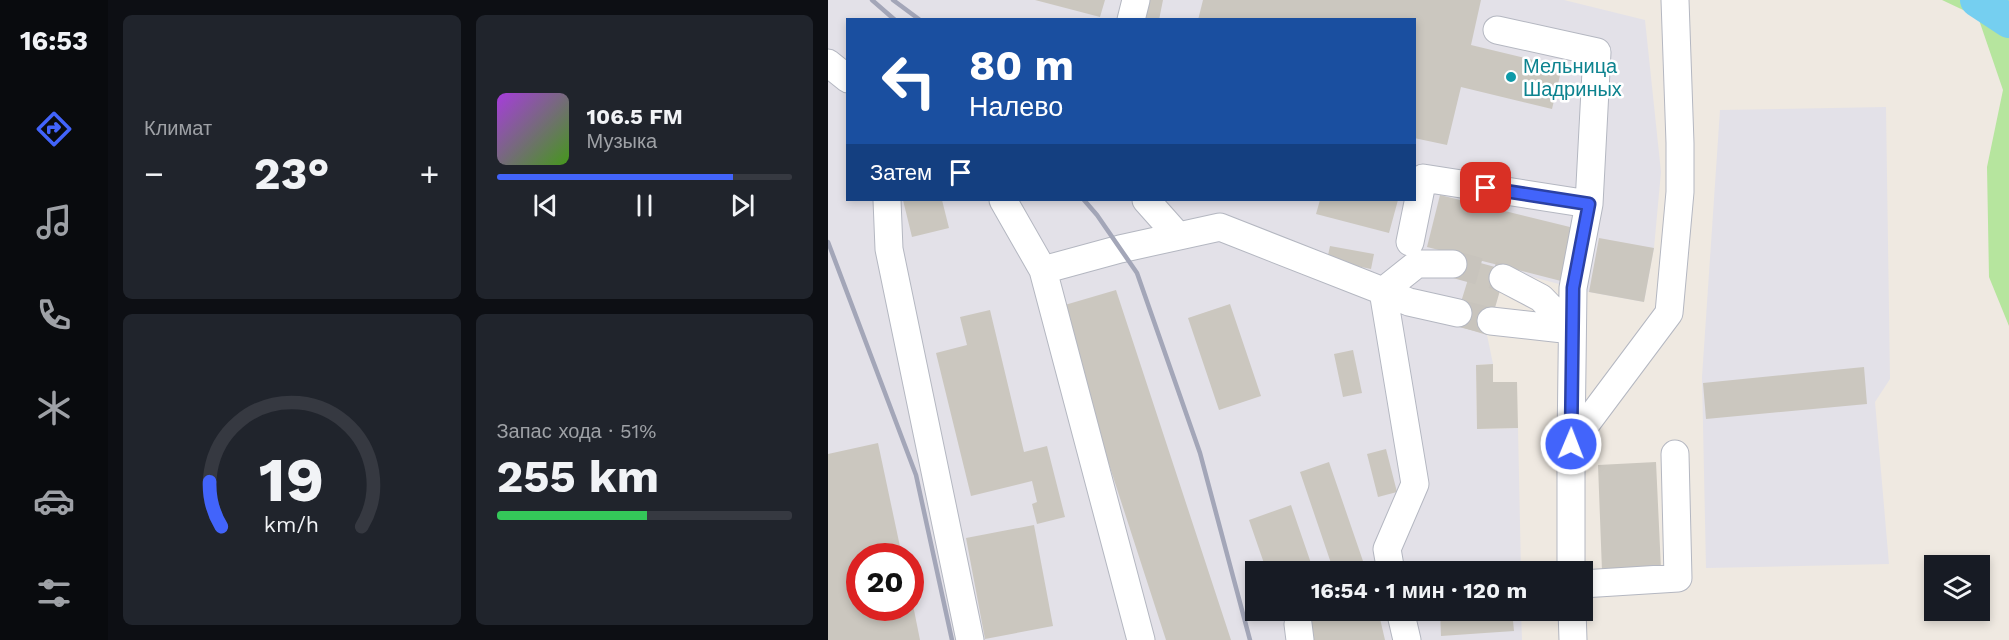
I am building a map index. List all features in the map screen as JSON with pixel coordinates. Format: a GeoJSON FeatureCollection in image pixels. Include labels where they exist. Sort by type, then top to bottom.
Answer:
{"type":"FeatureCollection","features":[{"type":"Feature","properties":{"kind":"street"},"geometry":{"type":"LineString","coordinates":[[1132,18],[1136,0]]}},
{"type":"Feature","properties":{"kind":"street"},"geometry":{"type":"LineString","coordinates":[[1571,444],[1669,313],[1680,192],[1675,0]]}},
{"type":"Feature","properties":{"kind":"street"},"geometry":{"type":"LineString","coordinates":[[1497,30],[1597,52],[1589,204],[1573,288],[1571,561]]}},
{"type":"Feature","properties":{"kind":"street"},"geometry":{"type":"LineString","coordinates":[[828,63],[846,77]]}},
{"type":"Feature","properties":{"kind":"street"},"geometry":{"type":"LineString","coordinates":[[1410,242],[1423,178],[1589,204]]}},
{"type":"Feature","properties":{"kind":"street"},"geometry":{"type":"LineString","coordinates":[[886,201],[889,249],[970,640]]}},
{"type":"Feature","properties":{"kind":"street"},"geometry":{"type":"LineString","coordinates":[[1004,201],[1043,270],[1141,640]]}},
{"type":"Feature","properties":{"kind":"street"},"geometry":{"type":"LineString","coordinates":[[1147,201],[1178,236]]}},
{"type":"Feature","properties":{"kind":"street"},"geometry":{"type":"LineString","coordinates":[[1043,270],[1120,249],[1220,227],[1409,302],[1458,313]]}},
{"type":"Feature","properties":{"kind":"street"},"geometry":{"type":"LineString","coordinates":[[1383,291],[1416,264],[1453,264]]}},
{"type":"Feature","properties":{"kind":"street"},"geometry":{"type":"LineString","coordinates":[[1503,278],[1541,298],[1572,330]]}},
{"type":"Feature","properties":{"kind":"street"},"geometry":{"type":"LineString","coordinates":[[1383,291],[1415,484],[1386,549],[1389,561]]}},
{"type":"Feature","properties":{"kind":"street"},"geometry":{"type":"LineString","coordinates":[[1491,321],[1572,330]]}},
{"type":"Feature","properties":{"kind":"street"},"geometry":{"type":"LineString","coordinates":[[1593,583],[1678,578],[1675,454]]}},
{"type":"Feature","properties":{"kind":"street"},"geometry":{"type":"LineString","coordinates":[[1403,621],[1407,640]]}},
{"type":"Feature","properties":{"kind":"street"},"geometry":{"type":"LineString","coordinates":[[1572,621],[1573,640]]}},
{"type":"Feature","properties":{"kind":"shaded area"},"geometry":{"type":"Polygon","coordinates":[[[828,0],[1564,0],[1645,20],[1661,172],[1654,248],[1644,302],[1589,292],[1506,270],[1487,335],[1493,364],[1476,365],[1477,429],[1518,428],[1521,561],[1245,561],[1245,621],[1521,621],[1522,640],[828,640],[828,0]]]}},
{"type":"Feature","properties":{"kind":"shaded area"},"geometry":{"type":"Polygon","coordinates":[[[1886,107],[1890,379],[1875,402],[1889,564],[1706,568],[1702,377],[1720,110],[1886,107]]]}},
{"type":"Feature","properties":{"kind":"green space"},"geometry":{"type":"Polygon","coordinates":[[[1942,0],[2009,0],[2009,326],[1989,277],[1987,167],[2003,90],[1978,17],[1942,0]]]}},
{"type":"Feature","properties":{"kind":"building"},"geometry":{"type":"Polygon","coordinates":[[[1035,0],[1105,0],[1100,17],[1035,0]]]}},
{"type":"Feature","properties":{"kind":"building"},"geometry":{"type":"Polygon","coordinates":[[[1144,0],[1163,0],[1159,18],[1140,18],[1144,0]]]}},
{"type":"Feature","properties":{"kind":"building"},"geometry":{"type":"Polygon","coordinates":[[[1203,0],[1481,0],[1471,45],[1562,67],[1552,109],[1461,87],[1447,145],[1416,138],[1416,18],[1198,18],[1203,0]]]}},
{"type":"Feature","properties":{"kind":"building"},"geometry":{"type":"Polygon","coordinates":[[[1440,195],[1574,228],[1561,281],[1427,247],[1440,195]]]}},
{"type":"Feature","properties":{"kind":"building"},"geometry":{"type":"Polygon","coordinates":[[[903,201],[942,201],[949,228],[912,237],[903,201]]]}},
{"type":"Feature","properties":{"kind":"building"},"geometry":{"type":"Polygon","coordinates":[[[1320,201],[1398,201],[1389,233],[1316,214],[1320,201]]]}},
{"type":"Feature","properties":{"kind":"building"},"geometry":{"type":"Polygon","coordinates":[[[1599,238],[1654,248],[1644,302],[1589,292],[1599,238]]]}},
{"type":"Feature","properties":{"kind":"building"},"geometry":{"type":"Polygon","coordinates":[[[1330,246],[1374,254],[1371,269],[1327,260],[1330,246]]]}},
{"type":"Feature","properties":{"kind":"building"},"geometry":{"type":"Polygon","coordinates":[[[1455,256],[1506,270],[1487,335],[1454,325],[1469,276],[1451,271],[1455,256]]]}},
{"type":"Feature","properties":{"kind":"building"},"geometry":{"type":"Polygon","coordinates":[[[1116,290],[1231,640],[1166,640],[1058,307],[1116,290]]]}},
{"type":"Feature","properties":{"kind":"building"},"geometry":{"type":"Polygon","coordinates":[[[1230,304],[1261,396],[1219,410],[1188,318],[1230,304]]]}},
{"type":"Feature","properties":{"kind":"building"},"geometry":{"type":"Polygon","coordinates":[[[990,310],[1024,452],[1047,446],[1065,517],[1037,524],[1032,504],[1037,502],[1032,481],[971,496],[936,353],[967,345],[960,317],[990,310]]]}},
{"type":"Feature","properties":{"kind":"building"},"geometry":{"type":"Polygon","coordinates":[[[1353,350],[1362,393],[1343,397],[1334,354],[1353,350]]]}},
{"type":"Feature","properties":{"kind":"building"},"geometry":{"type":"Polygon","coordinates":[[[1493,364],[1493,382],[1517,382],[1518,428],[1477,429],[1476,365],[1493,364]]]}},
{"type":"Feature","properties":{"kind":"building"},"geometry":{"type":"Polygon","coordinates":[[[1864,367],[1867,404],[1706,419],[1703,383],[1864,367]]]}},
{"type":"Feature","properties":{"kind":"building"},"geometry":{"type":"Polygon","coordinates":[[[878,443],[899,543],[846,543],[846,621],[916,621],[920,640],[828,640],[828,454],[878,443]]]}},
{"type":"Feature","properties":{"kind":"building"},"geometry":{"type":"Polygon","coordinates":[[[1386,449],[1397,492],[1378,497],[1367,454],[1386,449]]]}},
{"type":"Feature","properties":{"kind":"building"},"geometry":{"type":"Polygon","coordinates":[[[1329,462],[1363,561],[1330,561],[1300,472],[1329,462]]]}},
{"type":"Feature","properties":{"kind":"building"},"geometry":{"type":"Polygon","coordinates":[[[1656,462],[1661,569],[1602,571],[1598,465],[1656,462]]]}},
{"type":"Feature","properties":{"kind":"building"},"geometry":{"type":"Polygon","coordinates":[[[1291,505],[1310,561],[1263,561],[1249,520],[1291,505]]]}},
{"type":"Feature","properties":{"kind":"building"},"geometry":{"type":"Polygon","coordinates":[[[1034,525],[1053,626],[985,639],[966,538],[1034,525]]]}},
{"type":"Feature","properties":{"kind":"building"},"geometry":{"type":"Polygon","coordinates":[[[1303,621],[1381,621],[1385,640],[1307,640],[1303,621]]]}},
{"type":"Feature","properties":{"kind":"building"},"geometry":{"type":"Polygon","coordinates":[[[1440,621],[1513,621],[1514,631],[1441,636],[1440,621]]]}},
{"type":"Feature","properties":{"kind":"waterway"},"geometry":{"type":"LineString","coordinates":[[1977,0],[2009,21]]}},
{"type":"Feature","properties":{"kind":"tunnel"},"geometry":{"type":"LineString","coordinates":[[1453,264],[1503,278]]}},
{"type":"Feature","properties":{"kind":"tunnel"},"geometry":{"type":"LineString","coordinates":[[1458,313],[1491,321]]}},
{"type":"Feature","properties":{"kind":"railway"},"geometry":{"type":"LineString","coordinates":[[872,0],[893,18]]}},
{"type":"Feature","properties":{"kind":"railway"},"geometry":{"type":"LineString","coordinates":[[893,0],[917,18]]}},
{"type":"Feature","properties":{"kind":"railway"},"geometry":{"type":"LineString","coordinates":[[1085,201],[1137,273],[1200,453],[1250,640]]}},
{"type":"Feature","properties":{"kind":"railway"},"geometry":{"type":"LineString","coordinates":[[828,242],[916,475],[952,640]]}},
{"type":"Feature","properties":{"kind":"place","name":"Мельница Шадриных"},"geometry":{"type":"Point","coordinates":[1511,77]}},
{"type":"Feature","properties":{"kind":"route"},"geometry":{"type":"LineString","coordinates":[[1486,188],[1589,204],[1573,288],[1571,444]]}}]}
